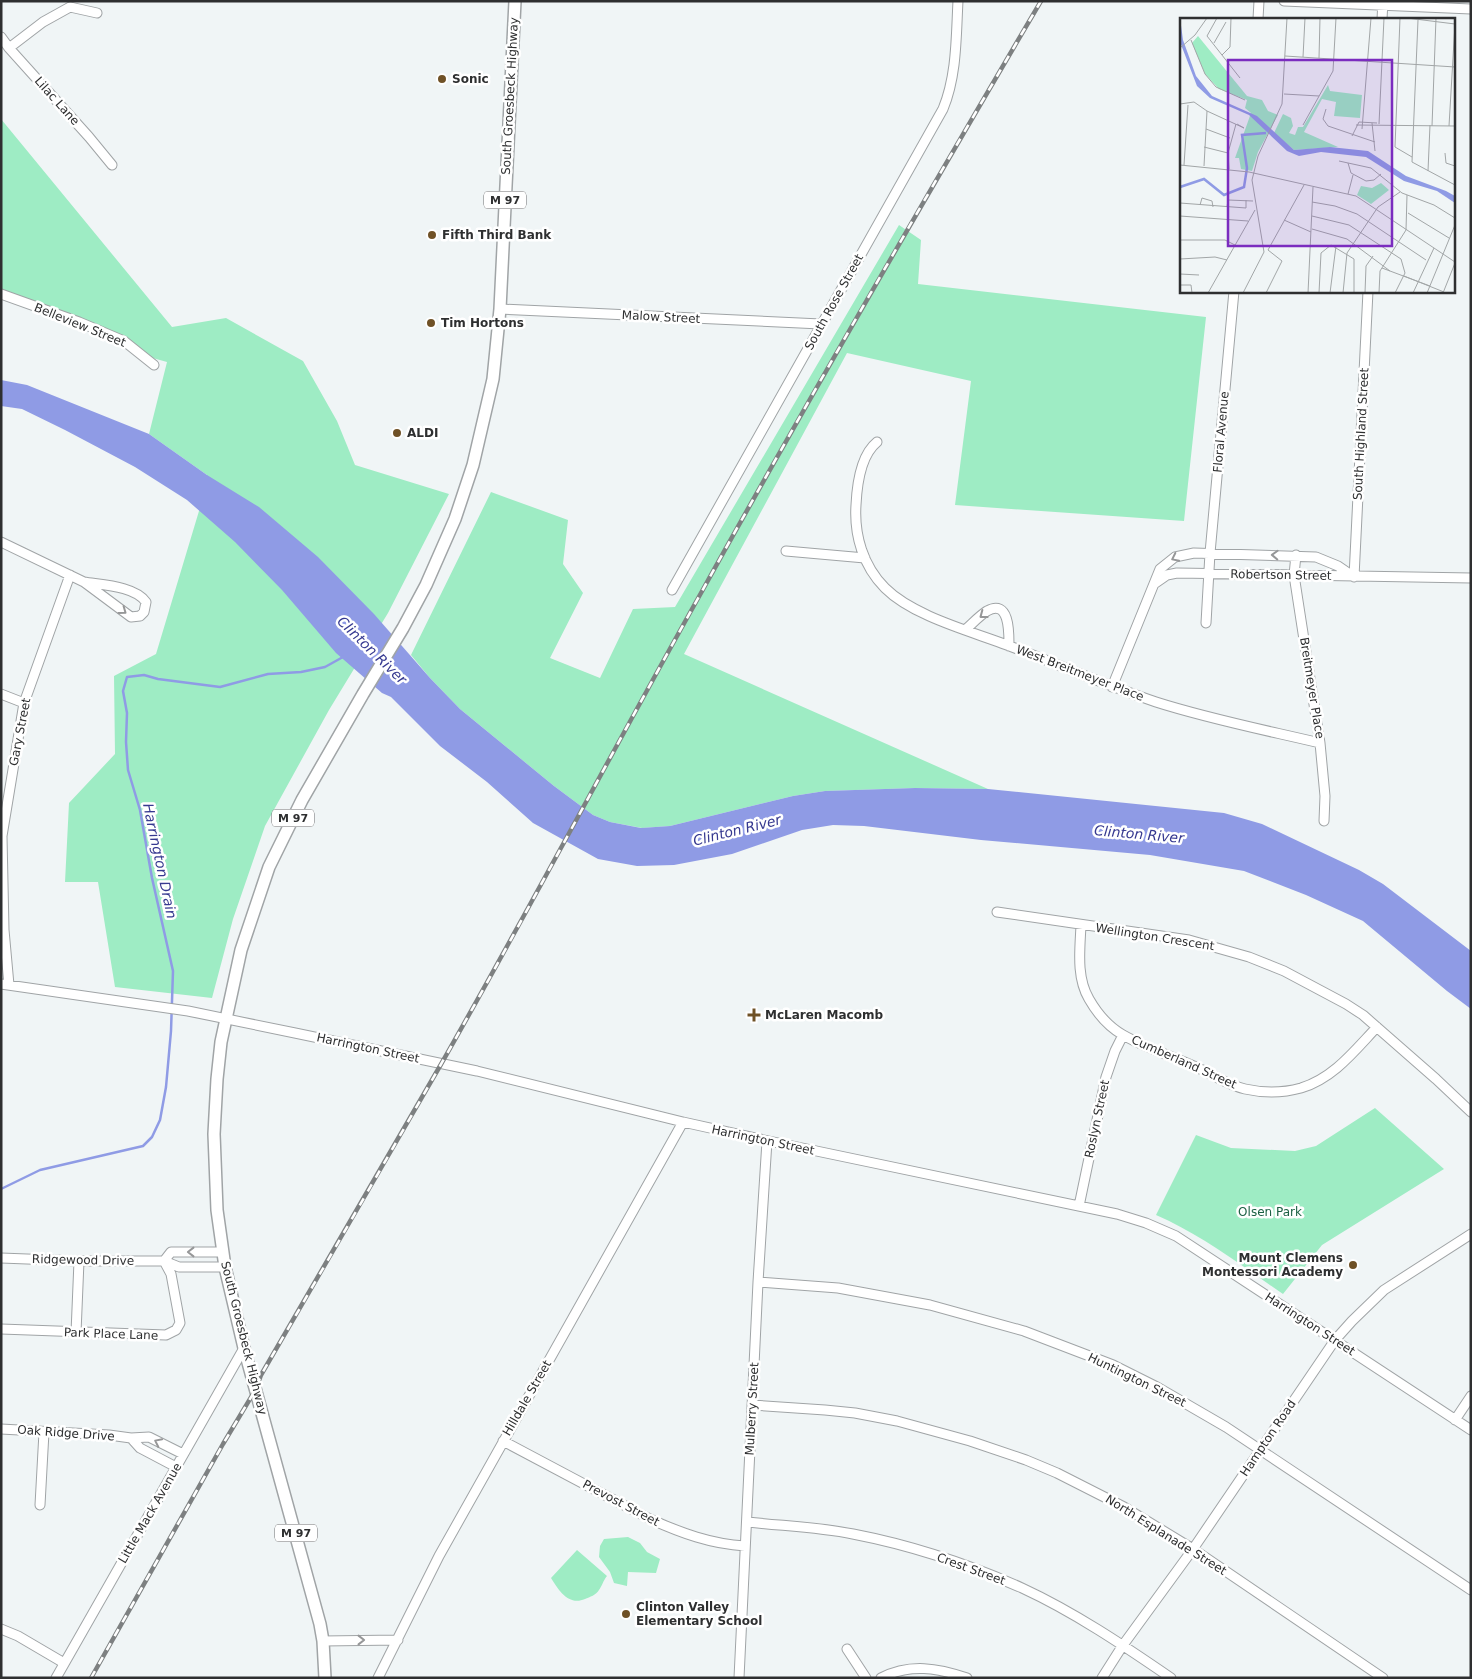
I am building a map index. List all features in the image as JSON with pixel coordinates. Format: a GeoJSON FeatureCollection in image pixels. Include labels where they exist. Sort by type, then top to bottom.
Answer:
{"type":"FeatureCollection","features":[{"type":"Feature","properties":{"kind":"main road","name":"South Groesbeck Highway"},"geometry":{"type":"LineString","coordinates":[[325,1678],[323,1641],[310,1584],[244,1348],[225,1267],[217,1210],[214,1134],[221,1042],[241,950],[269,867],[302,800],[403,628],[426,585],[444,548],[469,478],[490,394],[495,364],[500,309],[514,1]]}},
{"type":"Feature","properties":{"kind":"street","name":"South Rose Street"},"geometry":{"type":"LineString","coordinates":[[672,590],[943,109],[952,76],[958,1]]}},
{"type":"Feature","properties":{"kind":"street"},"geometry":{"type":"LineString","coordinates":[[1258,18],[1259,1]]}},
{"type":"Feature","properties":{"kind":"street"},"geometry":{"type":"LineString","coordinates":[[1284,1],[1383,3],[1471,9]]}},
{"type":"Feature","properties":{"kind":"street"},"geometry":{"type":"LineString","coordinates":[[1382,18],[1383,3]]}},
{"type":"Feature","properties":{"kind":"street"},"geometry":{"type":"LineString","coordinates":[[8,48],[43,22],[70,7],[97,13]]}},
{"type":"Feature","properties":{"kind":"street","name":"Lilac Lane"},"geometry":{"type":"LineString","coordinates":[[1,37],[8,48],[89,136],[112,165]]}},
{"type":"Feature","properties":{"kind":"street","name":"Floral Avenue"},"geometry":{"type":"LineString","coordinates":[[1206,623],[1210,553],[1234,292]]}},
{"type":"Feature","properties":{"kind":"street","name":"South Highland Street"},"geometry":{"type":"LineString","coordinates":[[1354,577],[1368,292]]}},
{"type":"Feature","properties":{"kind":"street","name":"Belleview Street"},"geometry":{"type":"LineString","coordinates":[[1,294],[79,322],[124,341],[154,365]]}},
{"type":"Feature","properties":{"kind":"street","name":"Malow Street"},"geometry":{"type":"LineString","coordinates":[[500,309],[822,324]]}},
{"type":"Feature","properties":{"kind":"street","name":"West Breitmeyer Place"},"geometry":{"type":"LineString","coordinates":[[877,442],[871,447],[866,459],[858,488],[856,530],[865,558],[880,582],[897,597],[932,617],[1112,687],[1200,714],[1320,743]]}},
{"type":"Feature","properties":{"kind":"street"},"geometry":{"type":"LineString","coordinates":[[1,542],[84,582],[127,615],[136,618],[144,612],[146,602],[136,593],[84,582]]}},
{"type":"Feature","properties":{"kind":"street"},"geometry":{"type":"LineString","coordinates":[[786,551],[865,558]]}},
{"type":"Feature","properties":{"kind":"street","name":"Robertson Street"},"geometry":{"type":"LineString","coordinates":[[1112,687],[1160,569],[1171,559],[1182,554],[1210,553],[1316,557],[1328,561],[1354,577]]}},
{"type":"Feature","properties":{"kind":"street","name":"Breitmeyer Place"},"geometry":{"type":"LineString","coordinates":[[1296,556],[1294,575],[1320,743],[1325,796],[1324,821]]}},
{"type":"Feature","properties":{"kind":"street","name":"Robertson Street"},"geometry":{"type":"LineString","coordinates":[[1154,584],[1172,573],[1471,578]]}},
{"type":"Feature","properties":{"kind":"street","name":"Gary Street"},"geometry":{"type":"LineString","coordinates":[[5,985],[2,836],[24,703],[70,575]]}},
{"type":"Feature","properties":{"kind":"street"},"geometry":{"type":"LineString","coordinates":[[966,630],[988,610],[998,609],[1007,617],[1009,646]]}},
{"type":"Feature","properties":{"kind":"street"},"geometry":{"type":"LineString","coordinates":[[1,694],[24,703]]}},
{"type":"Feature","properties":{"kind":"street","name":"Wellington Crescent"},"geometry":{"type":"LineString","coordinates":[[997,912],[1189,940],[1248,956],[1284,971],[1346,1004],[1377,1026],[1471,1112]]}},
{"type":"Feature","properties":{"kind":"street","name":"Cumberland Street"},"geometry":{"type":"LineString","coordinates":[[1081,925],[1080,973],[1087,998],[1101,1017],[1123,1035],[1237,1086],[1259,1091],[1276,1092],[1301,1088],[1316,1082],[1326,1076],[1350,1055],[1377,1026]]}},
{"type":"Feature","properties":{"kind":"street","name":"Harrington Street"},"geometry":{"type":"LineString","coordinates":[[5,985],[188,1011],[478,1071],[683,1122],[1116,1214],[1146,1223],[1176,1236],[1471,1430]]}},
{"type":"Feature","properties":{"kind":"street","name":"Roslyn Street"},"geometry":{"type":"LineString","coordinates":[[1079,1206],[1106,1077],[1123,1035]]}},
{"type":"Feature","properties":{"kind":"street","name":"Hilldale Street"},"geometry":{"type":"LineString","coordinates":[[378,1678],[439,1556],[683,1122]]}},
{"type":"Feature","properties":{"kind":"street","name":"Mulberry Street"},"geometry":{"type":"LineString","coordinates":[[739,1678],[745,1546],[748,1522],[758,1282],[767,1141]]}},
{"type":"Feature","properties":{"kind":"street","name":"Hampton Road"},"geometry":{"type":"LineString","coordinates":[[1102,1678],[1123,1645],[1193,1549],[1335,1340],[1384,1290],[1471,1234]]}},
{"type":"Feature","properties":{"kind":"street","name":"Ridgewood Drive"},"geometry":{"type":"LineString","coordinates":[[164,1261],[171,1252],[223,1252]]}},
{"type":"Feature","properties":{"kind":"street","name":"Ridgewood Drive"},"geometry":{"type":"LineString","coordinates":[[1,1258],[79,1261],[164,1261],[179,1267],[225,1267]]}},
{"type":"Feature","properties":{"kind":"street"},"geometry":{"type":"LineString","coordinates":[[76,1333],[79,1261]]}},
{"type":"Feature","properties":{"kind":"street","name":"Park Place Lane"},"geometry":{"type":"LineString","coordinates":[[1,1329],[166,1336],[173,1333],[180,1323],[171,1274],[164,1261]]}},
{"type":"Feature","properties":{"kind":"street","name":"Huntington Street"},"geometry":{"type":"LineString","coordinates":[[758,1282],[838,1288],[962,1312],[1024,1330],[1113,1365],[1157,1387],[1209,1417],[1471,1590]]}},
{"type":"Feature","properties":{"kind":"street","name":"Little Mack Avenue"},"geometry":{"type":"LineString","coordinates":[[56,1678],[244,1348]]}},
{"type":"Feature","properties":{"kind":"street"},"geometry":{"type":"LineString","coordinates":[[1455,1420],[1471,1396]]}},
{"type":"Feature","properties":{"kind":"street","name":"North Esplanade Street"},"geometry":{"type":"LineString","coordinates":[[752,1405],[878,1416],[932,1430],[1026,1460],[1090,1489],[1124,1507],[1193,1549],[1384,1678]]}},
{"type":"Feature","properties":{"kind":"street","name":"Oak Ridge Drive"},"geometry":{"type":"LineString","coordinates":[[1,1429],[132,1438],[148,1437],[183,1454]]}},
{"type":"Feature","properties":{"kind":"street"},"geometry":{"type":"LineString","coordinates":[[40,1504],[44,1432]]}},
{"type":"Feature","properties":{"kind":"street","name":"Oak Ridge Drive"},"geometry":{"type":"LineString","coordinates":[[132,1438],[140,1448],[176,1467]]}},
{"type":"Feature","properties":{"kind":"street","name":"Prevost Street"},"geometry":{"type":"LineString","coordinates":[[503,1440],[650,1520],[675,1531],[712,1541],[745,1546]]}},
{"type":"Feature","properties":{"kind":"street","name":"Crest Street"},"geometry":{"type":"LineString","coordinates":[[748,1522],[815,1528],[853,1534],[944,1558],[1023,1588],[1070,1613],[1123,1645],[1171,1678]]}},
{"type":"Feature","properties":{"kind":"street"},"geometry":{"type":"LineString","coordinates":[[1,1629],[18,1636],[64,1663]]}},
{"type":"Feature","properties":{"kind":"street"},"geometry":{"type":"LineString","coordinates":[[323,1641],[398,1640]]}},
{"type":"Feature","properties":{"kind":"street"},"geometry":{"type":"LineString","coordinates":[[847,1649],[866,1678]]}},
{"type":"Feature","properties":{"kind":"street"},"geometry":{"type":"LineString","coordinates":[[881,1678],[904,1669],[925,1668],[949,1672],[967,1678]]}},
{"type":"Feature","properties":{"kind":"green space"},"geometry":{"type":"Polygon","coordinates":[[[1,119],[172,327],[226,318],[303,361],[337,421],[355,465],[449,494],[388,613],[329,710],[265,826],[233,919],[212,998],[115,987],[98,882],[65,882],[69,803],[115,754],[114,676],[156,654],[199,511],[207,475],[149,434],[167,362],[142,355],[124,341],[1,294],[1,119]]]}},
{"type":"Feature","properties":{"kind":"green space"},"geometry":{"type":"Polygon","coordinates":[[[899,225],[921,240],[918,284],[1206,317],[1184,521],[955,505],[971,381],[847,353],[684,654],[988,789],[915,788],[825,791],[793,796],[670,826],[642,828],[610,822],[593,815],[554,786],[460,709],[411,655],[491,492],[568,520],[563,564],[583,593],[550,658],[600,678],[633,609],[675,607],[899,225]]]}},
{"type":"Feature","properties":{"kind":"green space","name":"Olsen Park"},"geometry":{"type":"Polygon","coordinates":[[[1375,1108],[1444,1169],[1322,1245],[1283,1294],[1206,1241],[1156,1215],[1196,1135],[1231,1148],[1295,1151],[1316,1146],[1375,1108]]]}},
{"type":"Feature","properties":{"kind":"green space"},"geometry":{"type":"Polygon","coordinates":[[[628,1537],[640,1543],[647,1552],[660,1559],[656,1573],[628,1572],[627,1586],[614,1583],[610,1572],[599,1557],[600,1546],[604,1539],[628,1537]]]}},
{"type":"Feature","properties":{"kind":"green space"},"geometry":{"type":"Polygon","coordinates":[[[577,1550],[607,1576],[596,1593],[579,1601],[565,1596],[551,1578],[577,1550]]]}},
{"type":"Feature","properties":{"kind":"water","name":"Clinton River"},"geometry":{"type":"Polygon","coordinates":[[[1,380],[27,385],[149,434],[207,475],[259,507],[318,557],[374,614],[460,709],[554,786],[593,815],[610,822],[641,828],[670,826],[793,796],[825,791],[915,788],[988,789],[1224,813],[1262,824],[1359,870],[1383,884],[1471,951],[1471,1009],[1363,921],[1306,895],[1244,871],[1150,855],[981,840],[864,826],[833,825],[802,830],[732,854],[674,865],[637,866],[598,859],[533,823],[487,782],[440,746],[391,697],[382,693],[336,653],[282,590],[235,542],[187,500],[135,467],[65,430],[22,409],[1,406],[1,380]]]}},
{"type":"Feature","properties":{"kind":"waterway","name":"Harrington Drain"},"geometry":{"type":"LineString","coordinates":[[1,1189],[40,1170],[143,1146],[152,1137],[160,1120],[166,1087],[171,1031],[173,971],[152,878],[140,810],[128,770],[126,742],[127,713],[123,691],[127,677],[144,675],[158,679],[220,687],[268,674],[301,672],[325,667],[343,657]]}},
{"type":"Feature","properties":{"kind":"railway"},"geometry":{"type":"LineString","coordinates":[[91,1678],[256,1389],[261,1375],[473,1007],[784,444],[1041,1]]}},
{"type":"Feature","properties":{"kind":"place","name":"Sonic"},"geometry":{"type":"Point","coordinates":[442,79]}},
{"type":"Feature","properties":{"kind":"place","name":"Fifth Third Bank"},"geometry":{"type":"Point","coordinates":[432,235]}},
{"type":"Feature","properties":{"kind":"place","name":"Tim Hortons"},"geometry":{"type":"Point","coordinates":[431,323]}},
{"type":"Feature","properties":{"kind":"place","name":"ALDI"},"geometry":{"type":"Point","coordinates":[397,433]}},
{"type":"Feature","properties":{"kind":"place","name":"McLaren Macomb"},"geometry":{"type":"Point","coordinates":[754,1015]}},
{"type":"Feature","properties":{"kind":"place","name":"Mount Clemens Montessori Academy"},"geometry":{"type":"Point","coordinates":[1353,1265]}},
{"type":"Feature","properties":{"kind":"place","name":"Clinton Valley Elementary School"},"geometry":{"type":"Point","coordinates":[626,1614]}}]}
